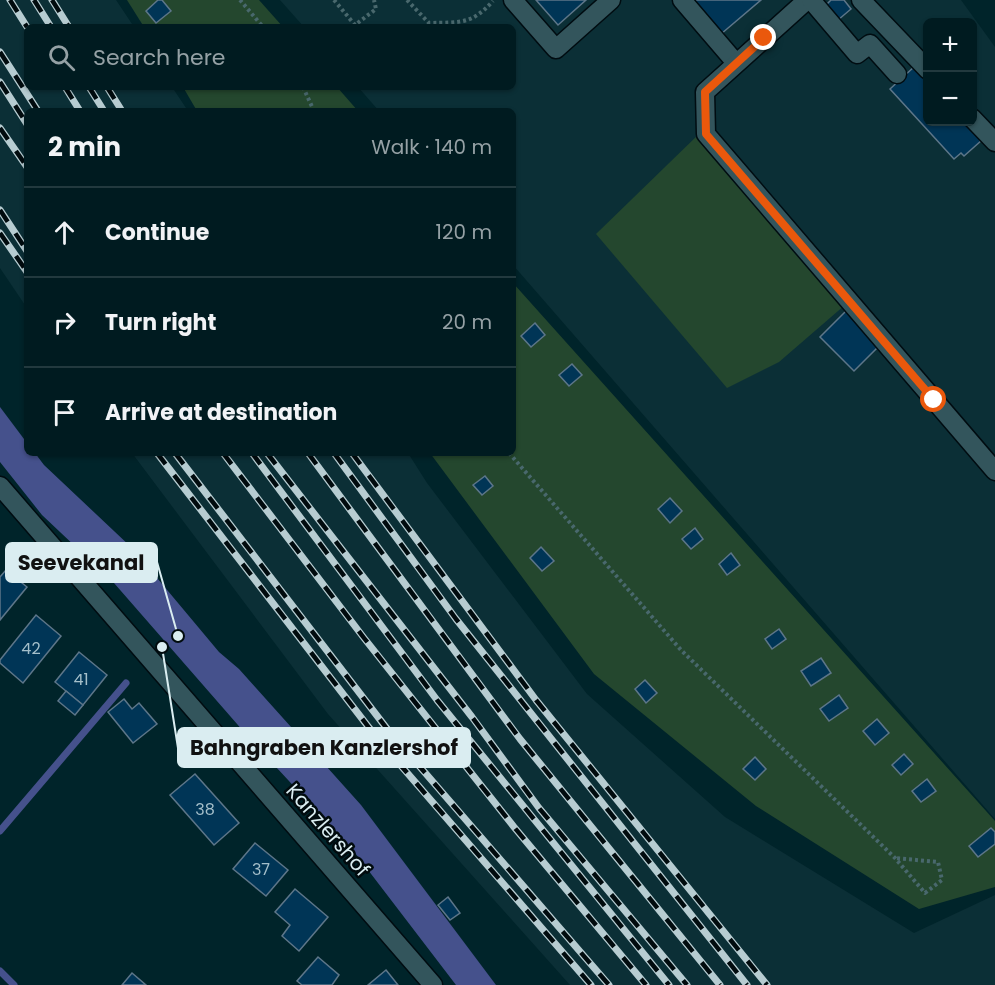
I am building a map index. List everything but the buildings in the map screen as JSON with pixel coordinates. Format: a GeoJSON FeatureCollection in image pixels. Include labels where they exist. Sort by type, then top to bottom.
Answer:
{"type":"FeatureCollection","features":[{"type":"Feature","properties":{"kind":"street"},"geometry":{"type":"LineString","coordinates":[[513,0],[556,49],[611,0]]}},
{"type":"Feature","properties":{"kind":"street"},"geometry":{"type":"LineString","coordinates":[[682,0],[736,63]]}},
{"type":"Feature","properties":{"kind":"street"},"geometry":{"type":"LineString","coordinates":[[897,74],[870,44],[857,54],[809,0],[705,92],[706,134],[995,471]]}},
{"type":"Feature","properties":{"kind":"street"},"geometry":{"type":"LineString","coordinates":[[861,0],[923,66]]}},
{"type":"Feature","properties":{"kind":"street"},"geometry":{"type":"LineString","coordinates":[[977,123],[995,142]]}},
{"type":"Feature","properties":{"kind":"street","name":"Kanzlershof"},"geometry":{"type":"LineString","coordinates":[[0,486],[433,985]]}},
{"type":"Feature","properties":{"kind":"path"},"geometry":{"type":"LineString","coordinates":[[240,0],[260,24]]}},
{"type":"Feature","properties":{"kind":"path"},"geometry":{"type":"LineString","coordinates":[[334,0],[355,24]]}},
{"type":"Feature","properties":{"kind":"path"},"geometry":{"type":"LineString","coordinates":[[357,24],[376,9],[374,0]]}},
{"type":"Feature","properties":{"kind":"path"},"geometry":{"type":"LineString","coordinates":[[407,0],[429,23],[468,22],[479,16],[494,0]]}},
{"type":"Feature","properties":{"kind":"path"},"geometry":{"type":"LineString","coordinates":[[304,90],[314,108]]}},
{"type":"Feature","properties":{"kind":"path"},"geometry":{"type":"LineString","coordinates":[[512,456],[681,650],[895,858],[925,893],[942,880],[938,862],[895,858]]}},
{"type":"Feature","properties":{"kind":"shaded area"},"geometry":{"type":"Polygon","coordinates":[[[0,0],[116,0],[132,24],[24,24],[24,90],[174,90],[186,108],[24,108],[24,304],[0,268],[0,0]]]}},
{"type":"Feature","properties":{"kind":"shaded area"},"geometry":{"type":"Polygon","coordinates":[[[280,0],[961,0],[974,18],[923,18],[923,126],[977,126],[977,22],[995,47],[995,819],[516,268],[516,108],[376,108],[361,90],[516,90],[516,24],[301,24],[280,0]]]}},
{"type":"Feature","properties":{"kind":"shaded area"},"geometry":{"type":"Polygon","coordinates":[[[134,456],[410,456],[427,483],[587,694],[725,817],[914,933],[995,895],[995,985],[570,985],[328,714],[134,456]]]}},
{"type":"Feature","properties":{"kind":"green space"},"geometry":{"type":"Polygon","coordinates":[[[127,0],[259,0],[280,24],[142,24],[127,0]]]}},
{"type":"Feature","properties":{"kind":"green space"},"geometry":{"type":"Polygon","coordinates":[[[185,90],[340,90],[355,108],[195,108],[185,90]]]}},
{"type":"Feature","properties":{"kind":"green space"},"geometry":{"type":"Polygon","coordinates":[[[700,133],[845,305],[779,362],[727,388],[596,234],[700,133]]]}},
{"type":"Feature","properties":{"kind":"green space"},"geometry":{"type":"Polygon","coordinates":[[[516,286],[995,821],[995,887],[919,909],[756,806],[594,674],[432,456],[516,456],[516,286]]]}},
{"type":"Feature","properties":{"kind":"water"},"geometry":{"type":"Polygon","coordinates":[[[0,407],[24,439],[24,456],[37,456],[132,548],[219,652],[239,669],[361,805],[496,985],[456,985],[352,849],[251,740],[114,583],[42,515],[0,462],[0,407]]]}},
{"type":"Feature","properties":{"kind":"waterway"},"geometry":{"type":"LineString","coordinates":[[0,831],[126,683]]}},
{"type":"Feature","properties":{"kind":"waterway"},"geometry":{"type":"LineString","coordinates":[[0,971],[14,985]]}},
{"type":"Feature","properties":{"kind":"railway"},"geometry":{"type":"LineString","coordinates":[[10,0],[25,24]]}},
{"type":"Feature","properties":{"kind":"railway"},"geometry":{"type":"LineString","coordinates":[[34,0],[49,24]]}},
{"type":"Feature","properties":{"kind":"railway"},"geometry":{"type":"LineString","coordinates":[[52,0],[67,24]]}},
{"type":"Feature","properties":{"kind":"railway"},"geometry":{"type":"LineString","coordinates":[[0,52],[24,89]]}},
{"type":"Feature","properties":{"kind":"railway"},"geometry":{"type":"LineString","coordinates":[[0,82],[24,119]]}},
{"type":"Feature","properties":{"kind":"railway"},"geometry":{"type":"LineString","coordinates":[[24,90],[36,108]]}},
{"type":"Feature","properties":{"kind":"railway"},"geometry":{"type":"LineString","coordinates":[[67,90],[78,108]]}},
{"type":"Feature","properties":{"kind":"railway"},"geometry":{"type":"LineString","coordinates":[[91,90],[102,108]]}},
{"type":"Feature","properties":{"kind":"railway"},"geometry":{"type":"LineString","coordinates":[[109,90],[120,108]]}},
{"type":"Feature","properties":{"kind":"railway"},"geometry":{"type":"LineString","coordinates":[[0,128],[24,163]]}},
{"type":"Feature","properties":{"kind":"railway"},"geometry":{"type":"LineString","coordinates":[[0,210],[24,246]]}},
{"type":"Feature","properties":{"kind":"railway"},"geometry":{"type":"LineString","coordinates":[[0,233],[24,268]]}},
{"type":"Feature","properties":{"kind":"railway"},"geometry":{"type":"LineString","coordinates":[[159,456],[377,738],[591,985]]}},
{"type":"Feature","properties":{"kind":"railway"},"geometry":{"type":"LineString","coordinates":[[177,456],[388,730],[609,985]]}},
{"type":"Feature","properties":{"kind":"railway"},"geometry":{"type":"LineString","coordinates":[[225,456],[364,638],[514,827],[646,985]]}},
{"type":"Feature","properties":{"kind":"railway"},"geometry":{"type":"LineString","coordinates":[[254,456],[437,700],[669,985]]}},
{"type":"Feature","properties":{"kind":"railway"},"geometry":{"type":"LineString","coordinates":[[269,456],[472,717],[539,808],[687,985]]}},
{"type":"Feature","properties":{"kind":"railway"},"geometry":{"type":"LineString","coordinates":[[310,456],[520,739],[720,985]]}},
{"type":"Feature","properties":{"kind":"railway"},"geometry":{"type":"LineString","coordinates":[[336,456],[456,619],[747,985]]}},
{"type":"Feature","properties":{"kind":"railway"},"geometry":{"type":"LineString","coordinates":[[354,456],[536,700],[767,985]]}},
{"type":"Feature","properties":{"kind":"place","name":"Seevekanal"},"geometry":{"type":"Point","coordinates":[178,636]}},
{"type":"Feature","properties":{"kind":"place","name":"Bahngraben Kanzlershof"},"geometry":{"type":"Point","coordinates":[162,647]}},
{"type":"Feature","properties":{"kind":"route"},"geometry":{"type":"LineString","coordinates":[[764,38],[705,92],[706,134],[934,400]]}}]}
